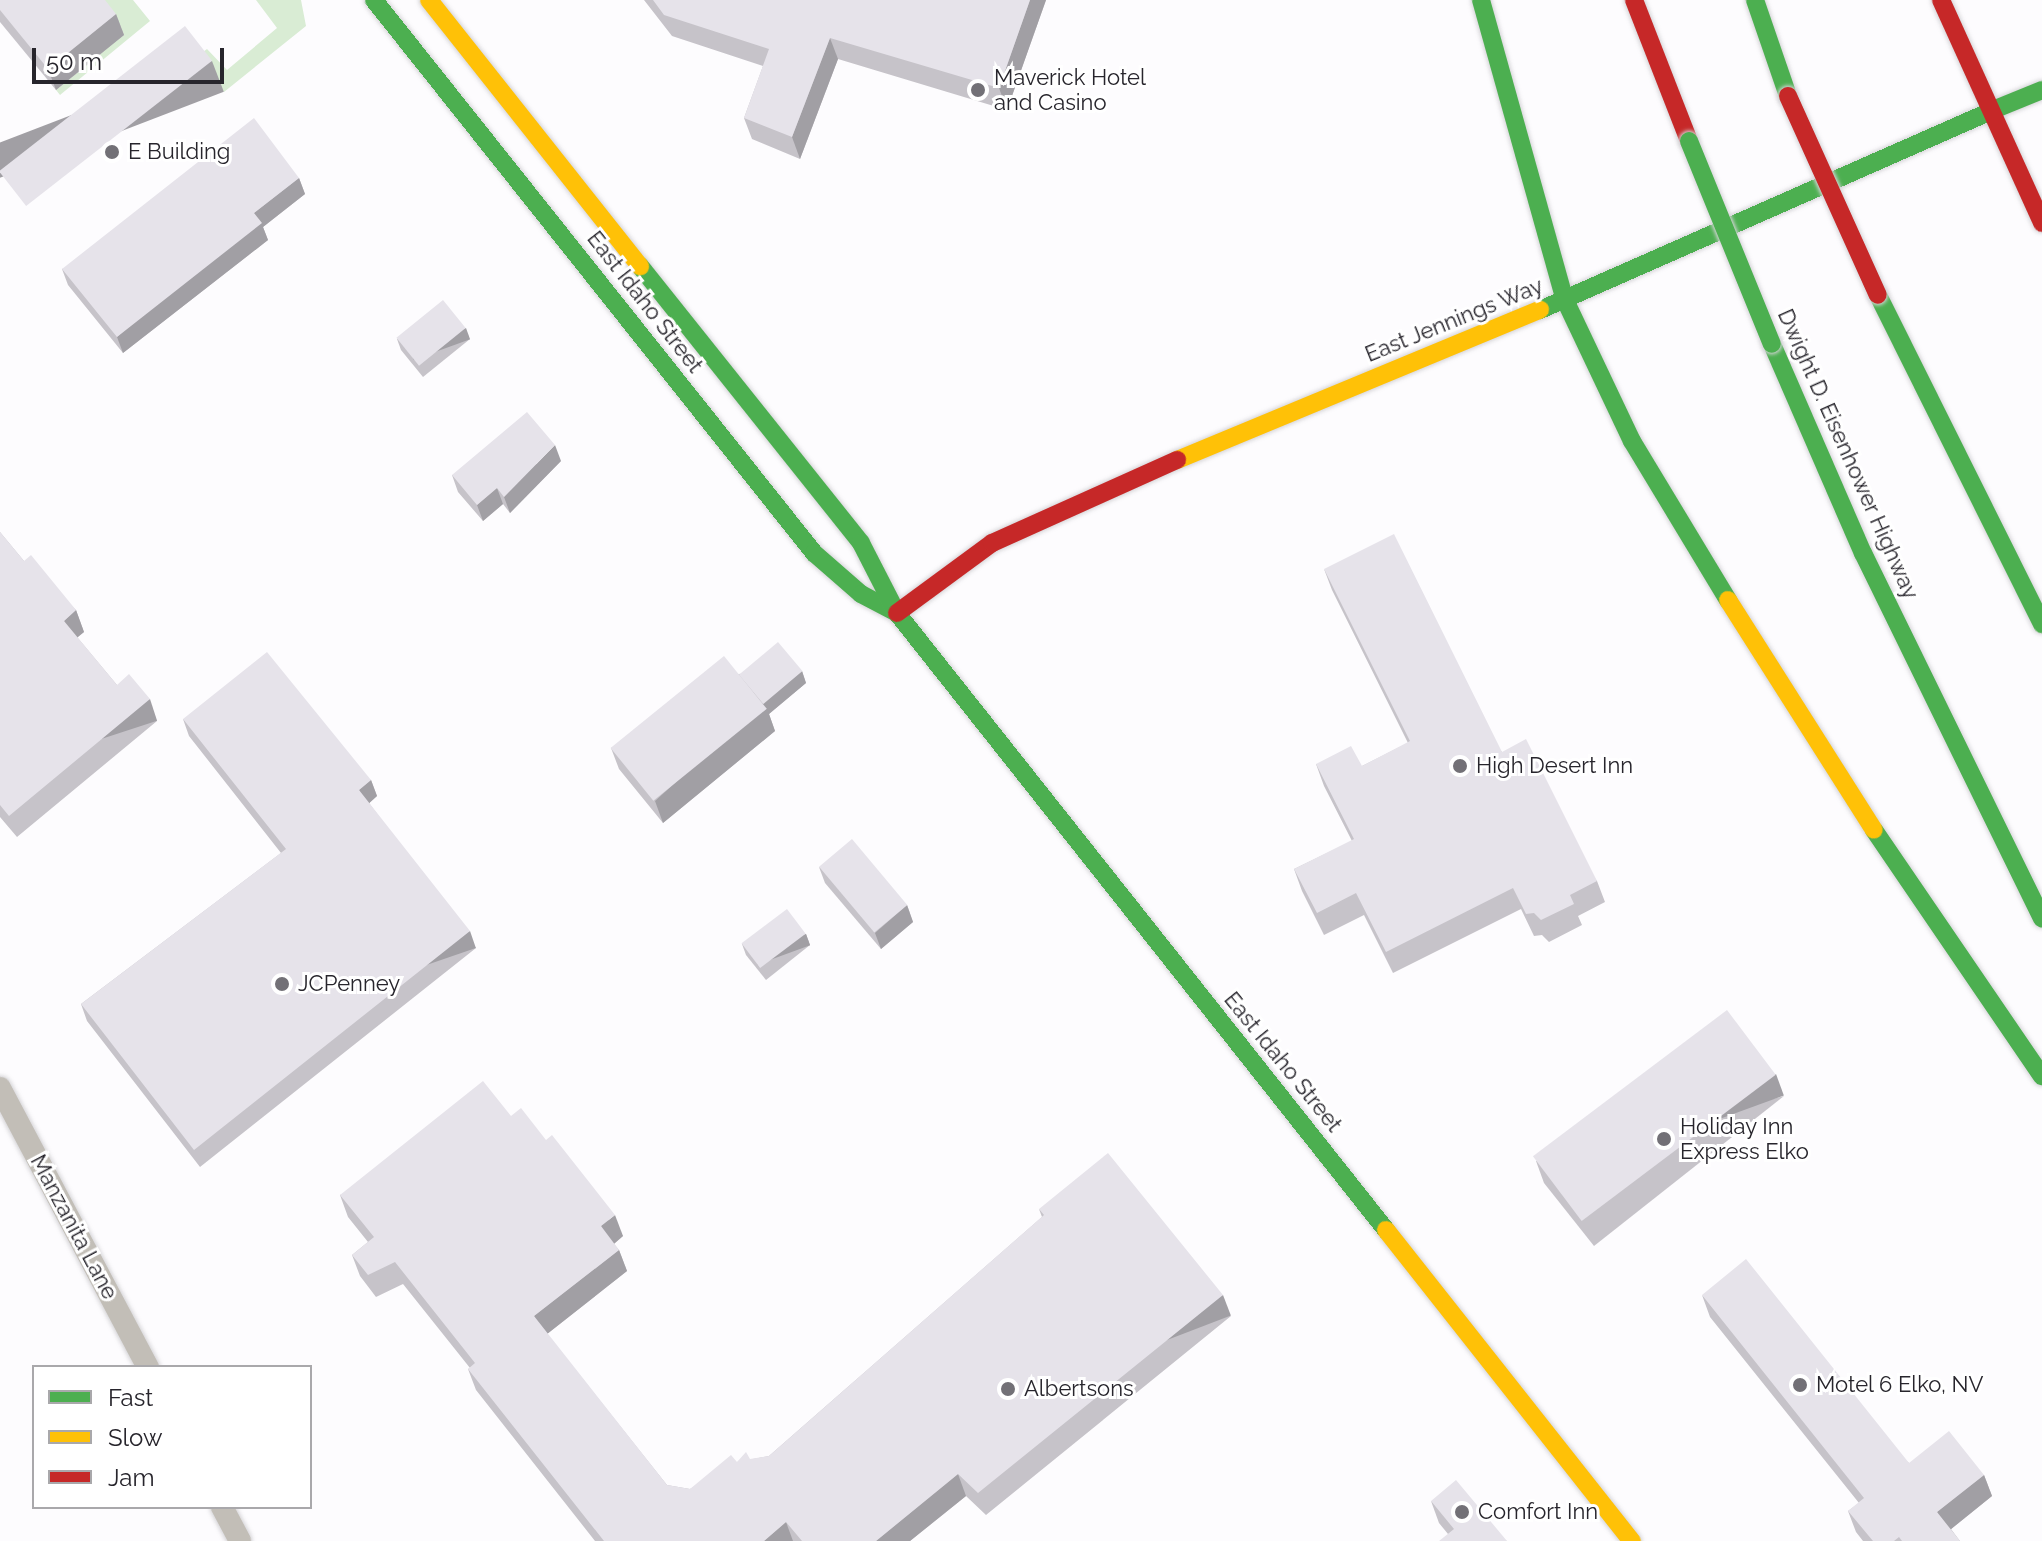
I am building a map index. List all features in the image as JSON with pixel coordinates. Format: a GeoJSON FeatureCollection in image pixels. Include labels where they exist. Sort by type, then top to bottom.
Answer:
{"type":"FeatureCollection","features":[{"type":"Feature","properties":{"kind":"main road","name":"East Idaho Street"},"geometry":{"type":"LineString","coordinates":[[374,0],[814,553],[861,594],[897,613]]}},
{"type":"Feature","properties":{"kind":"main road","name":"East Idaho Street"},"geometry":{"type":"LineString","coordinates":[[429,0],[861,543],[897,613],[1632,1541]]}},
{"type":"Feature","properties":{"kind":"main road"},"geometry":{"type":"LineString","coordinates":[[1481,0],[1565,300],[1632,441],[1811,738],[2042,1076]]}},
{"type":"Feature","properties":{"kind":"main road","name":"Dwight D. Eisenhower Highway"},"geometry":{"type":"LineString","coordinates":[[1634,0],[1772,344],[1863,553],[2042,918]]}},
{"type":"Feature","properties":{"kind":"main road"},"geometry":{"type":"LineString","coordinates":[[1755,0],[1788,96],[1878,295],[2042,624]]}},
{"type":"Feature","properties":{"kind":"main road"},"geometry":{"type":"LineString","coordinates":[[1941,0],[2042,223]]}},
{"type":"Feature","properties":{"kind":"main road","name":"East Jennings Way"},"geometry":{"type":"LineString","coordinates":[[897,613],[992,543],[1047,517],[1565,300],[2042,90]]}},
{"type":"Feature","properties":{"kind":"street","name":"Manzanita Lane"},"geometry":{"type":"LineString","coordinates":[[0,1088],[147,1365]]}},
{"type":"Feature","properties":{"kind":"street"},"geometry":{"type":"LineString","coordinates":[[223,1509],[240,1541]]}},
{"type":"Feature","properties":{"kind":"green space"},"geometry":{"type":"Polygon","coordinates":[[[95,0],[133,0],[150,21],[60,95],[56,90],[123,35],[95,0]]]}},
{"type":"Feature","properties":{"kind":"green space"},"geometry":{"type":"Polygon","coordinates":[[[256,0],[301,0],[306,26],[224,92],[196,57],[207,49],[227,70],[277,28],[256,0]]]}},
{"type":"Feature","properties":{"kind":"building"},"geometry":{"type":"Polygon","coordinates":[[[0,0],[105,0],[116,14],[48,69],[0,10],[0,0]]]}},
{"type":"Feature","properties":{"kind":"building","name":"Maverick Hotel and Casino"},"geometry":{"type":"Polygon","coordinates":[[[653,0],[1030,0],[999,88],[830,38],[792,137],[744,118],[769,49],[664,15],[653,0]]]}},
{"type":"Feature","properties":{"kind":"building"},"geometry":{"type":"Polygon","coordinates":[[[185,26],[212,61],[26,206],[0,171],[185,26]]]}},
{"type":"Feature","properties":{"kind":"building"},"geometry":{"type":"Polygon","coordinates":[[[254,118],[299,178],[254,213],[262,223],[117,337],[62,269],[254,118]]]}},
{"type":"Feature","properties":{"kind":"building"},"geometry":{"type":"Polygon","coordinates":[[[443,300],[466,328],[419,366],[396,338],[443,300]]]}},
{"type":"Feature","properties":{"kind":"building"},"geometry":{"type":"Polygon","coordinates":[[[527,412],[555,445],[504,497],[497,488],[477,505],[452,475],[527,412]]]}},
{"type":"Feature","properties":{"kind":"building"},"geometry":{"type":"Polygon","coordinates":[[[0,532],[24,561],[31,555],[76,610],[64,621],[117,685],[129,674],[150,699],[9,816],[0,805],[0,532]]]}},
{"type":"Feature","properties":{"kind":"building","name":"High Desert Inn"},"geometry":{"type":"Polygon","coordinates":[[[1394,534],[1502,752],[1526,739],[1597,881],[1570,895],[1574,904],[1541,920],[1534,913],[1526,914],[1513,888],[1386,952],[1356,893],[1317,913],[1294,869],[1354,839],[1316,764],[1351,746],[1362,766],[1410,741],[1324,569],[1394,534]]]}},
{"type":"Feature","properties":{"kind":"building"},"geometry":{"type":"Polygon","coordinates":[[[778,642],[802,671],[763,704],[739,675],[778,642]]]}},
{"type":"Feature","properties":{"kind":"building","name":"JCPenney"},"geometry":{"type":"Polygon","coordinates":[[[267,652],[371,780],[359,790],[470,931],[194,1150],[81,1004],[286,849],[183,719],[267,652]]]}},
{"type":"Feature","properties":{"kind":"building"},"geometry":{"type":"Polygon","coordinates":[[[724,656],[767,709],[653,801],[611,748],[724,656]]]}},
{"type":"Feature","properties":{"kind":"building"},"geometry":{"type":"Polygon","coordinates":[[[852,839],[907,905],[874,933],[819,867],[852,839]]]}},
{"type":"Feature","properties":{"kind":"building"},"geometry":{"type":"Polygon","coordinates":[[[787,909],[806,934],[760,968],[741,943],[787,909]]]}},
{"type":"Feature","properties":{"kind":"building","name":"Holiday Inn Express Elko"},"geometry":{"type":"Polygon","coordinates":[[[1727,1010],[1776,1075],[1582,1221],[1533,1156],[1727,1010]]]}},
{"type":"Feature","properties":{"kind":"building"},"geometry":{"type":"Polygon","coordinates":[[[483,1081],[511,1116],[521,1108],[546,1140],[552,1135],[615,1215],[601,1226],[619,1250],[534,1316],[667,1485],[690,1489],[731,1455],[737,1462],[746,1452],[750,1459],[769,1456],[1044,1215],[1039,1209],[1108,1153],[1223,1295],[978,1493],[958,1474],[876,1541],[802,1541],[786,1522],[764,1541],[604,1541],[468,1369],[475,1363],[395,1262],[368,1275],[352,1255],[374,1237],[340,1195],[483,1081]]]}},
{"type":"Feature","properties":{"kind":"building","name":"Motel 6 Elko, NV"},"geometry":{"type":"Polygon","coordinates":[[[1746,1259],[1909,1463],[1949,1431],[1984,1475],[1937,1512],[1960,1541],[1902,1541],[1899,1537],[1894,1541],[1873,1541],[1848,1511],[1864,1498],[1702,1295],[1746,1259]]]}},
{"type":"Feature","properties":{"kind":"building"},"geometry":{"type":"Polygon","coordinates":[[[1456,1480],[1507,1541],[1439,1541],[1454,1529],[1431,1501],[1456,1480]]]}},
{"type":"Feature","properties":{"kind":"traffic: fast"},"geometry":{"type":"LineString","coordinates":[[374,0],[814,553],[861,594],[897,613]]}},
{"type":"Feature","properties":{"kind":"traffic: fast"},"geometry":{"type":"LineString","coordinates":[[1481,0],[1565,300],[1632,441],[1728,600]]}},
{"type":"Feature","properties":{"kind":"traffic: fast"},"geometry":{"type":"LineString","coordinates":[[1755,0],[1788,96]]}},
{"type":"Feature","properties":{"kind":"traffic: fast"},"geometry":{"type":"LineString","coordinates":[[1993,110],[2042,90]]}},
{"type":"Feature","properties":{"kind":"traffic: fast"},"geometry":{"type":"LineString","coordinates":[[1540,310],[1993,110]]}},
{"type":"Feature","properties":{"kind":"traffic: fast"},"geometry":{"type":"LineString","coordinates":[[1689,141],[1772,344]]}},
{"type":"Feature","properties":{"kind":"traffic: fast"},"geometry":{"type":"LineString","coordinates":[[640,266],[861,543],[897,613]]}},
{"type":"Feature","properties":{"kind":"traffic: fast"},"geometry":{"type":"LineString","coordinates":[[1878,295],[2042,624]]}},
{"type":"Feature","properties":{"kind":"traffic: fast"},"geometry":{"type":"LineString","coordinates":[[1772,344],[1863,553],[2042,918]]}},
{"type":"Feature","properties":{"kind":"traffic: fast"},"geometry":{"type":"LineString","coordinates":[[897,613],[1386,1230]]}},
{"type":"Feature","properties":{"kind":"traffic: fast"},"geometry":{"type":"LineString","coordinates":[[1874,830],[2042,1076]]}},
{"type":"Feature","properties":{"kind":"traffic: slow"},"geometry":{"type":"LineString","coordinates":[[429,0],[640,266]]}},
{"type":"Feature","properties":{"kind":"traffic: slow"},"geometry":{"type":"LineString","coordinates":[[1177,460],[1540,310]]}},
{"type":"Feature","properties":{"kind":"traffic: slow"},"geometry":{"type":"LineString","coordinates":[[1728,600],[1874,830]]}},
{"type":"Feature","properties":{"kind":"traffic: slow"},"geometry":{"type":"LineString","coordinates":[[1386,1230],[1632,1541]]}},
{"type":"Feature","properties":{"kind":"traffic: jam"},"geometry":{"type":"LineString","coordinates":[[1634,0],[1689,141]]}},
{"type":"Feature","properties":{"kind":"traffic: jam"},"geometry":{"type":"LineString","coordinates":[[1941,0],[2042,223]]}},
{"type":"Feature","properties":{"kind":"traffic: jam"},"geometry":{"type":"LineString","coordinates":[[1788,96],[1878,295]]}},
{"type":"Feature","properties":{"kind":"traffic: jam"},"geometry":{"type":"LineString","coordinates":[[897,613],[992,543],[1177,460]]}},
{"type":"Feature","properties":{"kind":"place","name":"Maverick Hotel and Casino"},"geometry":{"type":"Point","coordinates":[978,90]}},
{"type":"Feature","properties":{"kind":"place","name":"E Building"},"geometry":{"type":"Point","coordinates":[112,152]}},
{"type":"Feature","properties":{"kind":"place","name":"High Desert Inn"},"geometry":{"type":"Point","coordinates":[1460,766]}},
{"type":"Feature","properties":{"kind":"place","name":"JCPenney"},"geometry":{"type":"Point","coordinates":[282,984]}},
{"type":"Feature","properties":{"kind":"place","name":"Holiday Inn Express Elko"},"geometry":{"type":"Point","coordinates":[1664,1139]}},
{"type":"Feature","properties":{"kind":"place","name":"Motel 6 Elko, NV"},"geometry":{"type":"Point","coordinates":[1800,1385]}},
{"type":"Feature","properties":{"kind":"place","name":"Albertsons"},"geometry":{"type":"Point","coordinates":[1008,1389]}},
{"type":"Feature","properties":{"kind":"place","name":"Comfort Inn"},"geometry":{"type":"Point","coordinates":[1462,1512]}}]}
